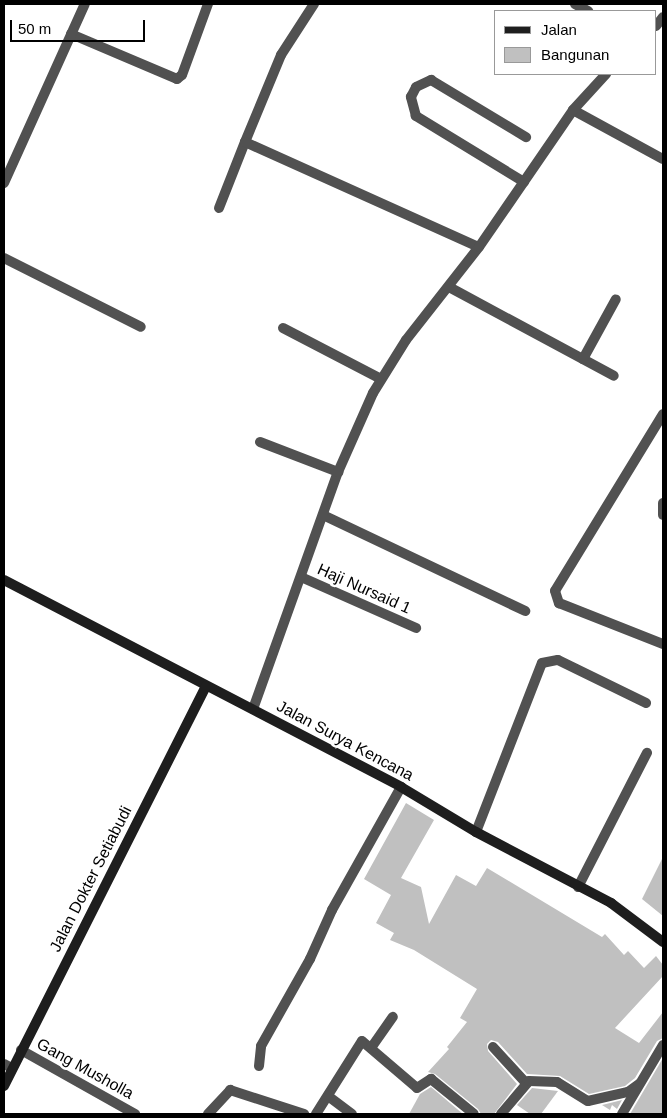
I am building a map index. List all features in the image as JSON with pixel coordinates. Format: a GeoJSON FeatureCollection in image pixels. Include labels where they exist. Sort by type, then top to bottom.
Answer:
{"type":"FeatureCollection","features":[{"type":"Feature","properties":{"kind":"main road","name":"Jalan Surya Kencana"},"geometry":{"type":"LineString","coordinates":[[4,580],[401,787],[476,832],[611,904],[663,942]]}},
{"type":"Feature","properties":{"kind":"main road","name":"Jalan Dokter Setiabudi"},"geometry":{"type":"LineString","coordinates":[[4,1086],[8,1066],[21,1050],[206,686]]}},
{"type":"Feature","properties":{"kind":"street"},"geometry":{"type":"LineString","coordinates":[[4,183],[85,4]]}},
{"type":"Feature","properties":{"kind":"street"},"geometry":{"type":"LineString","coordinates":[[71,34],[178,79],[208,4]]}},
{"type":"Feature","properties":{"kind":"street"},"geometry":{"type":"LineString","coordinates":[[219,208],[281,55],[314,4]]}},
{"type":"Feature","properties":{"kind":"street"},"geometry":{"type":"LineString","coordinates":[[575,4],[586,10]]}},
{"type":"Feature","properties":{"kind":"street"},"geometry":{"type":"LineString","coordinates":[[253,709],[356,424],[381,379],[406,340],[479,247],[573,110],[605,75]]}},
{"type":"Feature","properties":{"kind":"street"},"geometry":{"type":"LineString","coordinates":[[524,182],[416,116],[411,97],[416,87],[431,80],[526,136]]}},
{"type":"Feature","properties":{"kind":"street"},"geometry":{"type":"LineString","coordinates":[[573,110],[663,159]]}},
{"type":"Feature","properties":{"kind":"street"},"geometry":{"type":"LineString","coordinates":[[245,142],[479,247]]}},
{"type":"Feature","properties":{"kind":"street"},"geometry":{"type":"LineString","coordinates":[[4,258],[141,327]]}},
{"type":"Feature","properties":{"kind":"street"},"geometry":{"type":"LineString","coordinates":[[449,287],[614,376]]}},
{"type":"Feature","properties":{"kind":"street"},"geometry":{"type":"LineString","coordinates":[[583,359],[616,299]]}},
{"type":"Feature","properties":{"kind":"street"},"geometry":{"type":"LineString","coordinates":[[282,328],[381,379]]}},
{"type":"Feature","properties":{"kind":"street"},"geometry":{"type":"LineString","coordinates":[[663,414],[555,592],[559,602],[663,644]]}},
{"type":"Feature","properties":{"kind":"street"},"geometry":{"type":"LineString","coordinates":[[260,442],[338,472]]}},
{"type":"Feature","properties":{"kind":"street"},"geometry":{"type":"LineString","coordinates":[[663,503],[663,514]]}},
{"type":"Feature","properties":{"kind":"street"},"geometry":{"type":"LineString","coordinates":[[323,515],[525,611]]}},
{"type":"Feature","properties":{"kind":"street","name":"Haji Nursaid 1"},"geometry":{"type":"LineString","coordinates":[[300,577],[416,628]]}},
{"type":"Feature","properties":{"kind":"street"},"geometry":{"type":"LineString","coordinates":[[476,832],[542,663],[558,660],[646,703]]}},
{"type":"Feature","properties":{"kind":"street"},"geometry":{"type":"LineString","coordinates":[[578,887],[647,753]]}},
{"type":"Feature","properties":{"kind":"street"},"geometry":{"type":"LineString","coordinates":[[260,1066],[261,1046],[310,959],[332,910],[401,787]]}},
{"type":"Feature","properties":{"kind":"street"},"geometry":{"type":"LineString","coordinates":[[371,1048],[393,1017]]}},
{"type":"Feature","properties":{"kind":"street"},"geometry":{"type":"LineString","coordinates":[[316,1114],[362,1041],[417,1088],[431,1080],[474,1114]]}},
{"type":"Feature","properties":{"kind":"street"},"geometry":{"type":"LineString","coordinates":[[622,1114],[663,1045]]}},
{"type":"Feature","properties":{"kind":"street"},"geometry":{"type":"LineString","coordinates":[[493,1047],[525,1082],[557,1082],[588,1101],[628,1092],[639,1084]]}},
{"type":"Feature","properties":{"kind":"street","name":"Gang Musholla"},"geometry":{"type":"LineString","coordinates":[[21,1050],[135,1114]]}},
{"type":"Feature","properties":{"kind":"street"},"geometry":{"type":"LineString","coordinates":[[500,1114],[525,1082]]}},
{"type":"Feature","properties":{"kind":"street"},"geometry":{"type":"LineString","coordinates":[[208,1114],[230,1090],[304,1114]]}},
{"type":"Feature","properties":{"kind":"street"},"geometry":{"type":"LineString","coordinates":[[328,1096],[352,1114]]}},
{"type":"Feature","properties":{"kind":"building"},"geometry":{"type":"Polygon","coordinates":[[[406,803],[434,820],[401,878],[421,887],[429,924],[456,875],[476,886],[487,868],[602,937],[605,934],[624,955],[628,951],[644,968],[656,956],[663,965],[663,976],[615,1028],[639,1043],[663,1012],[663,1038],[657,1041],[635,1078],[625,1086],[589,1094],[560,1076],[527,1074],[498,1042],[491,1040],[487,1044],[488,1051],[517,1084],[494,1114],[481,1114],[478,1109],[435,1074],[428,1072],[449,1049],[447,1047],[467,1022],[460,1018],[477,989],[414,950],[390,940],[394,933],[376,923],[391,895],[364,879],[406,803]]]}},
{"type":"Feature","properties":{"kind":"building"},"geometry":{"type":"Polygon","coordinates":[[[663,857],[663,916],[642,899],[663,857]]]}},
{"type":"Feature","properties":{"kind":"building"},"geometry":{"type":"Polygon","coordinates":[[[663,1058],[663,1114],[630,1114],[663,1058]]]}},
{"type":"Feature","properties":{"kind":"building"},"geometry":{"type":"Polygon","coordinates":[[[431,1087],[463,1114],[409,1114],[420,1094],[431,1087]]]}},
{"type":"Feature","properties":{"kind":"building"},"geometry":{"type":"Polygon","coordinates":[[[532,1088],[558,1091],[541,1114],[530,1114],[517,1105],[532,1088]]]}},
{"type":"Feature","properties":{"kind":"building"},"geometry":{"type":"Polygon","coordinates":[[[622,1100],[617,1109],[612,1105],[610,1110],[602,1105],[622,1100]]]}}]}
